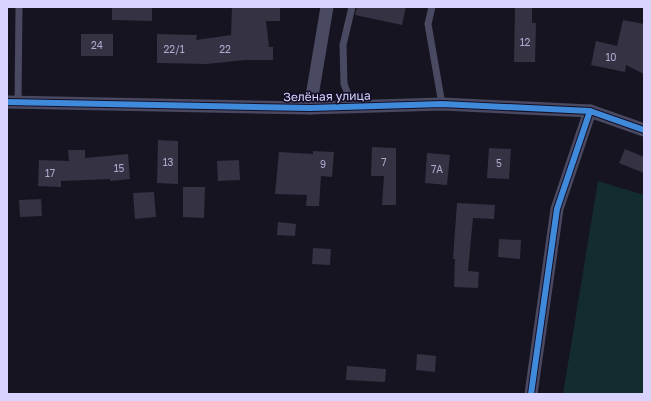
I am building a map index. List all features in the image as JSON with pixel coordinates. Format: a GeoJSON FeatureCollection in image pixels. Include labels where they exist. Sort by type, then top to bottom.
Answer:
{"type":"FeatureCollection","features":[{"type":"Feature","properties":{"kind":"street"},"geometry":{"type":"LineString","coordinates":[[310,108],[327,7]]}},
{"type":"Feature","properties":{"kind":"street","name":"Зелёная улица"},"geometry":{"type":"LineString","coordinates":[[13,102],[310,108],[442,104],[590,112],[644,130]]}},
{"type":"Feature","properties":{"kind":"street"},"geometry":{"type":"LineString","coordinates":[[531,394],[557,208],[590,112]]}},
{"type":"Feature","properties":{"kind":"lane"},"geometry":{"type":"LineString","coordinates":[[13,102],[19,7]]}},
{"type":"Feature","properties":{"kind":"lane"},"geometry":{"type":"LineString","coordinates":[[352,7],[343,45],[344,84],[353,107]]}},
{"type":"Feature","properties":{"kind":"lane"},"geometry":{"type":"LineString","coordinates":[[432,7],[428,24],[442,104]]}},
{"type":"Feature","properties":{"kind":"green space"},"geometry":{"type":"Polygon","coordinates":[[[598,181],[644,195],[644,394],[563,394],[598,181]]]}},
{"type":"Feature","properties":{"kind":"building"},"geometry":{"type":"Polygon","coordinates":[[[112,7],[152,7],[152,21],[112,20],[112,7]]]}},
{"type":"Feature","properties":{"kind":"building"},"geometry":{"type":"Polygon","coordinates":[[[232,7],[280,7],[280,21],[266,21],[269,47],[273,47],[273,60],[245,60],[207,64],[157,63],[157,34],[197,35],[196,40],[231,35],[232,7]]]}},
{"type":"Feature","properties":{"kind":"building"},"geometry":{"type":"Polygon","coordinates":[[[357,7],[406,7],[402,25],[355,15],[357,7]]]}},
{"type":"Feature","properties":{"kind":"building"},"geometry":{"type":"Polygon","coordinates":[[[515,7],[532,7],[532,23],[536,23],[535,62],[514,62],[515,7]]]}},
{"type":"Feature","properties":{"kind":"building"},"geometry":{"type":"Polygon","coordinates":[[[623,20],[644,24],[644,74],[626,65],[625,72],[591,65],[596,41],[617,46],[623,20]]]}},
{"type":"Feature","properties":{"kind":"building"},"geometry":{"type":"Polygon","coordinates":[[[81,34],[113,34],[113,56],[81,56],[81,34]]]}},
{"type":"Feature","properties":{"kind":"building"},"geometry":{"type":"Polygon","coordinates":[[[158,140],[178,141],[178,184],[157,183],[158,140]]]}},
{"type":"Feature","properties":{"kind":"building"},"geometry":{"type":"Polygon","coordinates":[[[372,147],[396,148],[396,205],[382,205],[384,176],[371,176],[372,147]]]}},
{"type":"Feature","properties":{"kind":"building"},"geometry":{"type":"Polygon","coordinates":[[[489,148],[511,149],[509,179],[487,178],[489,148]]]}},
{"type":"Feature","properties":{"kind":"building"},"geometry":{"type":"Polygon","coordinates":[[[625,149],[644,157],[644,173],[619,163],[625,149]]]}},
{"type":"Feature","properties":{"kind":"building"},"geometry":{"type":"Polygon","coordinates":[[[68,150],[85,150],[85,158],[128,154],[130,179],[110,181],[110,179],[61,181],[61,187],[38,186],[39,160],[69,161],[68,150]]]}},
{"type":"Feature","properties":{"kind":"building"},"geometry":{"type":"Polygon","coordinates":[[[313,151],[334,152],[332,177],[321,176],[319,206],[306,206],[307,195],[275,194],[279,152],[313,154],[313,151]]]}},
{"type":"Feature","properties":{"kind":"building"},"geometry":{"type":"Polygon","coordinates":[[[427,153],[450,155],[447,185],[425,183],[427,153]]]}},
{"type":"Feature","properties":{"kind":"building"},"geometry":{"type":"Polygon","coordinates":[[[239,160],[240,180],[218,181],[217,161],[239,160]]]}},
{"type":"Feature","properties":{"kind":"building"},"geometry":{"type":"Polygon","coordinates":[[[183,187],[205,187],[204,218],[183,217],[183,187]]]}},
{"type":"Feature","properties":{"kind":"building"},"geometry":{"type":"Polygon","coordinates":[[[154,192],[156,217],[135,219],[133,193],[154,192]]]}},
{"type":"Feature","properties":{"kind":"building"},"geometry":{"type":"Polygon","coordinates":[[[41,199],[42,216],[20,217],[19,200],[41,199]]]}},
{"type":"Feature","properties":{"kind":"building"},"geometry":{"type":"Polygon","coordinates":[[[457,203],[495,205],[494,219],[473,218],[468,271],[479,272],[478,288],[454,287],[455,259],[453,259],[457,203]]]}},
{"type":"Feature","properties":{"kind":"building"},"geometry":{"type":"Polygon","coordinates":[[[278,222],[296,224],[295,236],[277,235],[278,222]]]}},
{"type":"Feature","properties":{"kind":"building"},"geometry":{"type":"Polygon","coordinates":[[[499,239],[521,240],[520,259],[498,257],[499,239]]]}},
{"type":"Feature","properties":{"kind":"building"},"geometry":{"type":"Polygon","coordinates":[[[313,248],[331,249],[330,265],[312,264],[313,248]]]}},
{"type":"Feature","properties":{"kind":"building"},"geometry":{"type":"Polygon","coordinates":[[[417,354],[436,356],[435,372],[416,370],[417,354]]]}},
{"type":"Feature","properties":{"kind":"building"},"geometry":{"type":"Polygon","coordinates":[[[347,366],[386,369],[385,382],[346,380],[347,366]]]}},
{"type":"Feature","properties":{"kind":"cycle path"},"geometry":{"type":"LineString","coordinates":[[7,102],[310,108],[442,104],[590,111],[644,130]]}},
{"type":"Feature","properties":{"kind":"cycle path"},"geometry":{"type":"LineString","coordinates":[[531,394],[557,209],[590,111]]}}]}
